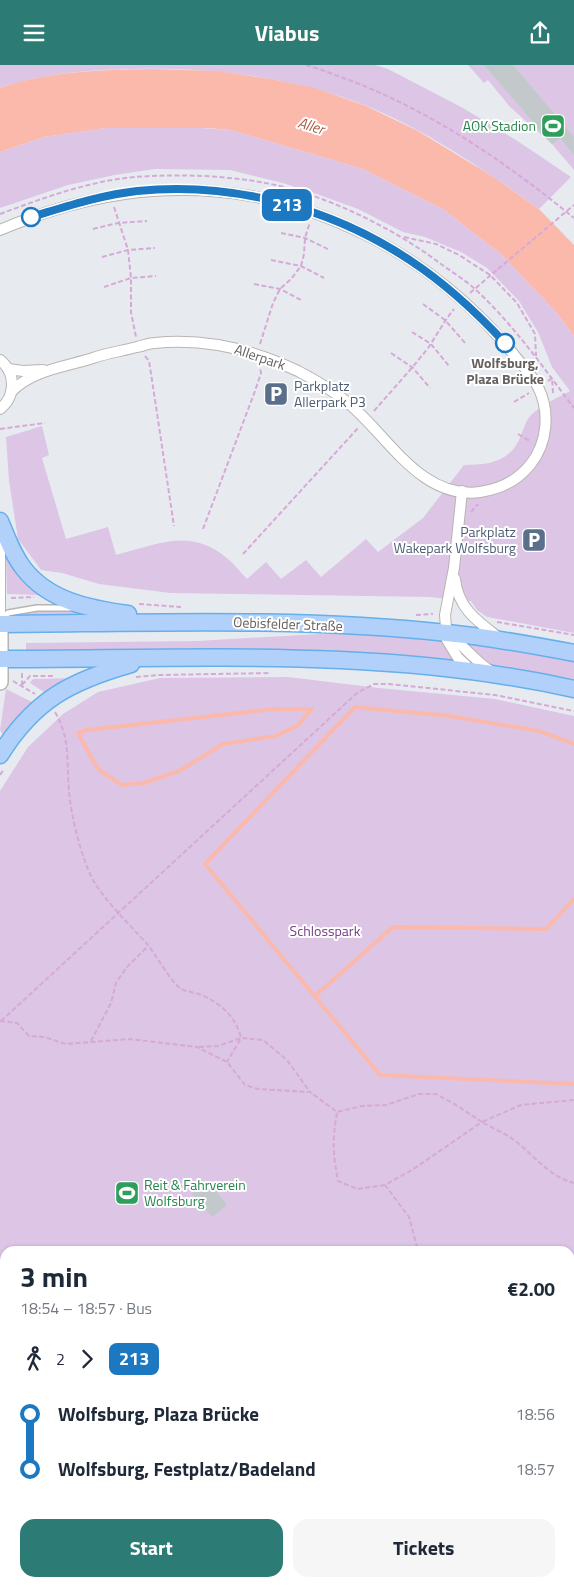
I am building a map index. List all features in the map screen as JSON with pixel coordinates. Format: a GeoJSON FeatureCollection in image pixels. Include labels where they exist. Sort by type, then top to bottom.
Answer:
{"type":"FeatureCollection","features":[{"type":"Feature","properties":{"kind":"main road"},"geometry":{"type":"LineString","coordinates":[[0,521],[11,547],[30,576],[51,593],[67,601],[89,608],[188,621]]}},
{"type":"Feature","properties":{"kind":"main road","name":"Oebisfelder Straße"},"geometry":{"type":"LineString","coordinates":[[0,624],[188,621],[306,623],[447,633],[502,640],[574,653]]}},
{"type":"Feature","properties":{"kind":"main road"},"geometry":{"type":"LineString","coordinates":[[3,760],[20,725],[50,707],[75,683],[103,672],[150,658]]}},
{"type":"Feature","properties":{"kind":"main road"},"geometry":{"type":"LineString","coordinates":[[0,659],[328,659],[380,662],[474,672],[574,689]]}},
{"type":"Feature","properties":{"kind":"street","name":"Allerpark"},"geometry":{"type":"LineString","coordinates":[[0,230],[29,218],[137,191],[174,189],[210,191],[284,203],[312,212],[368,236],[411,261],[462,300],[505,343],[538,387],[544,405],[546,421],[542,443],[531,464],[508,484],[494,490],[474,493],[437,484],[420,474],[348,402],[327,387],[300,372],[257,354],[231,347],[194,343],[154,343],[109,353],[49,370],[26,380],[18,385],[0,409]]}},
{"type":"Feature","properties":{"kind":"street"},"geometry":{"type":"LineString","coordinates":[[0,360],[8,369],[12,392]]}},
{"type":"Feature","properties":{"kind":"street","name":"Allerpark"},"geometry":{"type":"LineString","coordinates":[[8,369],[24,371],[49,370]]}},
{"type":"Feature","properties":{"kind":"street"},"geometry":{"type":"LineString","coordinates":[[462,491],[454,568],[444,615],[447,640],[465,666],[474,672]]}},
{"type":"Feature","properties":{"kind":"street"},"geometry":{"type":"LineString","coordinates":[[0,547],[0,681]]}},
{"type":"Feature","properties":{"kind":"street"},"geometry":{"type":"LineString","coordinates":[[454,568],[456,589],[473,618],[502,640]]}},
{"type":"Feature","properties":{"kind":"street"},"geometry":{"type":"LineString","coordinates":[[447,633],[458,641],[476,662],[496,675]]}},
{"type":"Feature","properties":{"kind":"lane"},"geometry":{"type":"LineString","coordinates":[[0,624],[8,613],[21,610],[37,608],[89,608]]}},
{"type":"Feature","properties":{"kind":"path"},"geometry":{"type":"LineString","coordinates":[[306,65],[379,91],[431,119],[537,188],[574,218]]}},
{"type":"Feature","properties":{"kind":"path"},"geometry":{"type":"LineString","coordinates":[[0,214],[50,196],[107,181],[134,177],[202,176],[260,182],[282,187],[357,214],[400,236],[474,288],[536,356],[574,408]]}},
{"type":"Feature","properties":{"kind":"path"},"geometry":{"type":"LineString","coordinates":[[474,288],[574,205]]}},
{"type":"Feature","properties":{"kind":"path"},"geometry":{"type":"LineString","coordinates":[[93,229],[118,223],[147,221]]}},
{"type":"Feature","properties":{"kind":"path"},"geometry":{"type":"LineString","coordinates":[[281,233],[305,238],[330,250]]}},
{"type":"Feature","properties":{"kind":"path"},"geometry":{"type":"LineString","coordinates":[[400,236],[436,244],[460,255],[490,275],[517,303],[535,334],[536,356]]}},
{"type":"Feature","properties":{"kind":"path"},"geometry":{"type":"LineString","coordinates":[[102,257],[128,249],[154,248]]}},
{"type":"Feature","properties":{"kind":"path"},"geometry":{"type":"LineString","coordinates":[[272,260],[301,266],[324,278]]}},
{"type":"Feature","properties":{"kind":"path"},"geometry":{"type":"LineString","coordinates":[[104,287],[131,278],[156,276]]}},
{"type":"Feature","properties":{"kind":"path"},"geometry":{"type":"LineString","coordinates":[[254,284],[280,289],[304,301]]}},
{"type":"Feature","properties":{"kind":"path"},"geometry":{"type":"LineString","coordinates":[[423,304],[445,320],[466,344]]}},
{"type":"Feature","properties":{"kind":"path"},"geometry":{"type":"LineString","coordinates":[[412,332],[431,344],[449,366]]}},
{"type":"Feature","properties":{"kind":"path"},"geometry":{"type":"LineString","coordinates":[[391,353],[413,368],[430,388]]}},
{"type":"Feature","properties":{"kind":"path"},"geometry":{"type":"LineString","coordinates":[[552,378],[554,395]]}},
{"type":"Feature","properties":{"kind":"path"},"geometry":{"type":"LineString","coordinates":[[0,429],[45,423]]}},
{"type":"Feature","properties":{"kind":"path"},"geometry":{"type":"LineString","coordinates":[[469,518],[472,510],[481,501]]}},
{"type":"Feature","properties":{"kind":"path"},"geometry":{"type":"LineString","coordinates":[[21,597],[21,610]]}},
{"type":"Feature","properties":{"kind":"path"},"geometry":{"type":"LineString","coordinates":[[22,659],[22,685]]}},
{"type":"Feature","properties":{"kind":"path"},"geometry":{"type":"LineString","coordinates":[[133,678],[159,675],[278,673]]}},
{"type":"Feature","properties":{"kind":"path"},"geometry":{"type":"LineString","coordinates":[[22,685],[30,677],[54,676]]}},
{"type":"Feature","properties":{"kind":"path"},"geometry":{"type":"LineString","coordinates":[[0,681],[11,680],[22,685],[50,707],[64,728],[69,792],[82,851],[94,883],[117,914],[148,946],[179,988],[203,996],[228,1011],[239,1029],[240,1038],[227,1062]]}},
{"type":"Feature","properties":{"kind":"path"},"geometry":{"type":"LineString","coordinates":[[0,1021],[357,693],[374,684],[389,684],[495,695],[574,711]]}},
{"type":"Feature","properties":{"kind":"path"},"geometry":{"type":"LineString","coordinates":[[50,707],[62,709]]}},
{"type":"Feature","properties":{"kind":"path"},"geometry":{"type":"LineString","coordinates":[[0,775],[3,760]]}},
{"type":"Feature","properties":{"kind":"path"},"geometry":{"type":"LineString","coordinates":[[90,1041],[112,1003],[116,983],[126,968],[148,946]]}},
{"type":"Feature","properties":{"kind":"path"},"geometry":{"type":"LineString","coordinates":[[0,1021],[17,1023],[29,1036],[44,1037],[66,1044],[130,1039],[197,1047],[218,1046],[240,1038],[262,1040],[287,1060],[310,1092],[337,1112],[386,1105],[419,1094],[436,1094],[518,1143],[539,1163],[567,1181],[574,1183]]}},
{"type":"Feature","properties":{"kind":"path"},"geometry":{"type":"LineString","coordinates":[[197,1047],[227,1062],[245,1085],[258,1089],[310,1092]]}},
{"type":"Feature","properties":{"kind":"path"},"geometry":{"type":"LineString","coordinates":[[337,1112],[332,1139],[338,1181],[357,1189],[385,1185],[412,1170],[482,1122],[521,1105],[574,1100]]}},
{"type":"Feature","properties":{"kind":"path"},"geometry":{"type":"LineString","coordinates":[[385,1185],[409,1217],[417,1246]]}},
{"type":"Feature","properties":{"kind":"green space"},"geometry":{"type":"Polygon","coordinates":[[[0,65],[375,65],[388,69],[463,108],[571,177],[539,209],[498,180],[410,126],[364,105],[336,95],[280,81],[222,72],[134,69],[66,73],[0,88],[0,65]]]}},
{"type":"Feature","properties":{"kind":"green space","name":"AOK Stadion"},"geometry":{"type":"Polygon","coordinates":[[[468,65],[574,65],[574,170],[552,144],[510,107],[488,80],[484,83],[468,65]]]}},
{"type":"Feature","properties":{"kind":"green space"},"geometry":{"type":"Polygon","coordinates":[[[186,127],[231,130],[363,169],[443,209],[501,254],[557,313],[574,336],[574,633],[487,617],[477,610],[471,601],[429,597],[170,593],[99,584],[62,573],[41,570],[18,539],[9,481],[6,437],[42,426],[49,455],[42,458],[66,539],[108,527],[116,555],[160,543],[187,541],[201,543],[214,549],[231,561],[247,579],[266,562],[281,579],[306,560],[321,577],[366,539],[378,552],[423,518],[464,465],[488,463],[509,454],[519,440],[531,415],[544,405],[570,391],[552,367],[538,332],[519,301],[487,268],[461,252],[425,237],[403,232],[358,209],[283,183],[230,170],[155,169],[68,185],[0,208],[0,152],[44,137],[106,128],[186,127]]]}},
{"type":"Feature","properties":{"kind":"green space"},"geometry":{"type":"Polygon","coordinates":[[[6,554],[43,594],[7,594],[6,554]]]}},
{"type":"Feature","properties":{"kind":"green space"},"geometry":{"type":"Polygon","coordinates":[[[25,612],[76,612],[90,616],[25,617],[25,612]]]}},
{"type":"Feature","properties":{"kind":"green space"},"geometry":{"type":"Polygon","coordinates":[[[319,634],[384,634],[441,641],[455,661],[318,651],[26,652],[26,643],[197,641],[319,634]]]}},
{"type":"Feature","properties":{"kind":"green space"},"geometry":{"type":"Polygon","coordinates":[[[465,643],[574,660],[574,679],[491,665],[476,656],[465,643]]]}},
{"type":"Feature","properties":{"kind":"green space","name":"Schlosspark"},"geometry":{"type":"Polygon","coordinates":[[[288,677],[495,699],[574,716],[574,1246],[0,1246],[0,791],[28,747],[63,714],[98,692],[160,678],[288,677]]]}},
{"type":"Feature","properties":{"kind":"green space"},"geometry":{"type":"Polygon","coordinates":[[[76,678],[47,694],[30,683],[33,679],[76,678]]]}},
{"type":"Feature","properties":{"kind":"green space"},"geometry":{"type":"Polygon","coordinates":[[[6,689],[34,703],[9,734],[3,735],[0,730],[6,689]]]}},
{"type":"Feature","properties":{"kind":"water","name":"Aller"},"geometry":{"type":"Polygon","coordinates":[[[151,69],[218,71],[315,88],[366,106],[418,131],[492,176],[539,209],[574,245],[574,336],[557,313],[501,254],[443,209],[363,169],[231,130],[208,128],[106,128],[44,137],[0,152],[0,88],[18,82],[55,75],[93,71],[151,69]]]}},
{"type":"Feature","properties":{"kind":"building"},"geometry":{"type":"Polygon","coordinates":[[[484,65],[513,65],[574,137],[574,155],[560,138],[552,144],[484,65]]]}},
{"type":"Feature","properties":{"kind":"building"},"geometry":{"type":"Polygon","coordinates":[[[208,1181],[227,1205],[212,1217],[192,1194],[208,1181]]]}},
{"type":"Feature","properties":{"kind":"waterway"},"geometry":{"type":"LineString","coordinates":[[574,744],[539,731],[449,716],[355,707],[205,864],[380,1075],[574,1084]]}},
{"type":"Feature","properties":{"kind":"waterway"},"geometry":{"type":"LineString","coordinates":[[275,709],[312,709],[297,726],[276,736],[223,744],[179,771],[144,783],[122,785],[99,770],[78,733],[87,730],[275,709]]}},
{"type":"Feature","properties":{"kind":"waterway"},"geometry":{"type":"LineString","coordinates":[[315,996],[393,927],[546,929],[574,899]]}},
{"type":"Feature","properties":{"kind":"bus line","name":"213"},"geometry":{"type":"LineString","coordinates":[[31,217],[137,191],[174,189],[210,191],[284,203],[338,222],[368,236],[411,261],[462,300],[505,343]]}},
{"type":"Feature","properties":{"kind":"place","name":"AOK Stadion"},"geometry":{"type":"Point","coordinates":[553,126]}},
{"type":"Feature","properties":{"kind":"place","name":"Wolfsburg, Plaza Brücke"},"geometry":{"type":"Point","coordinates":[505,343]}},
{"type":"Feature","properties":{"kind":"place","name":"Parkplatz Allerpark P3"},"geometry":{"type":"Point","coordinates":[276,394]}},
{"type":"Feature","properties":{"kind":"place","name":"Parkplatz Wakepark Wolfsburg"},"geometry":{"type":"Point","coordinates":[534,540]}},
{"type":"Feature","properties":{"kind":"place","name":"Reit & Fahrverein Wolfsburg"},"geometry":{"type":"Point","coordinates":[127,1193]}}]}
